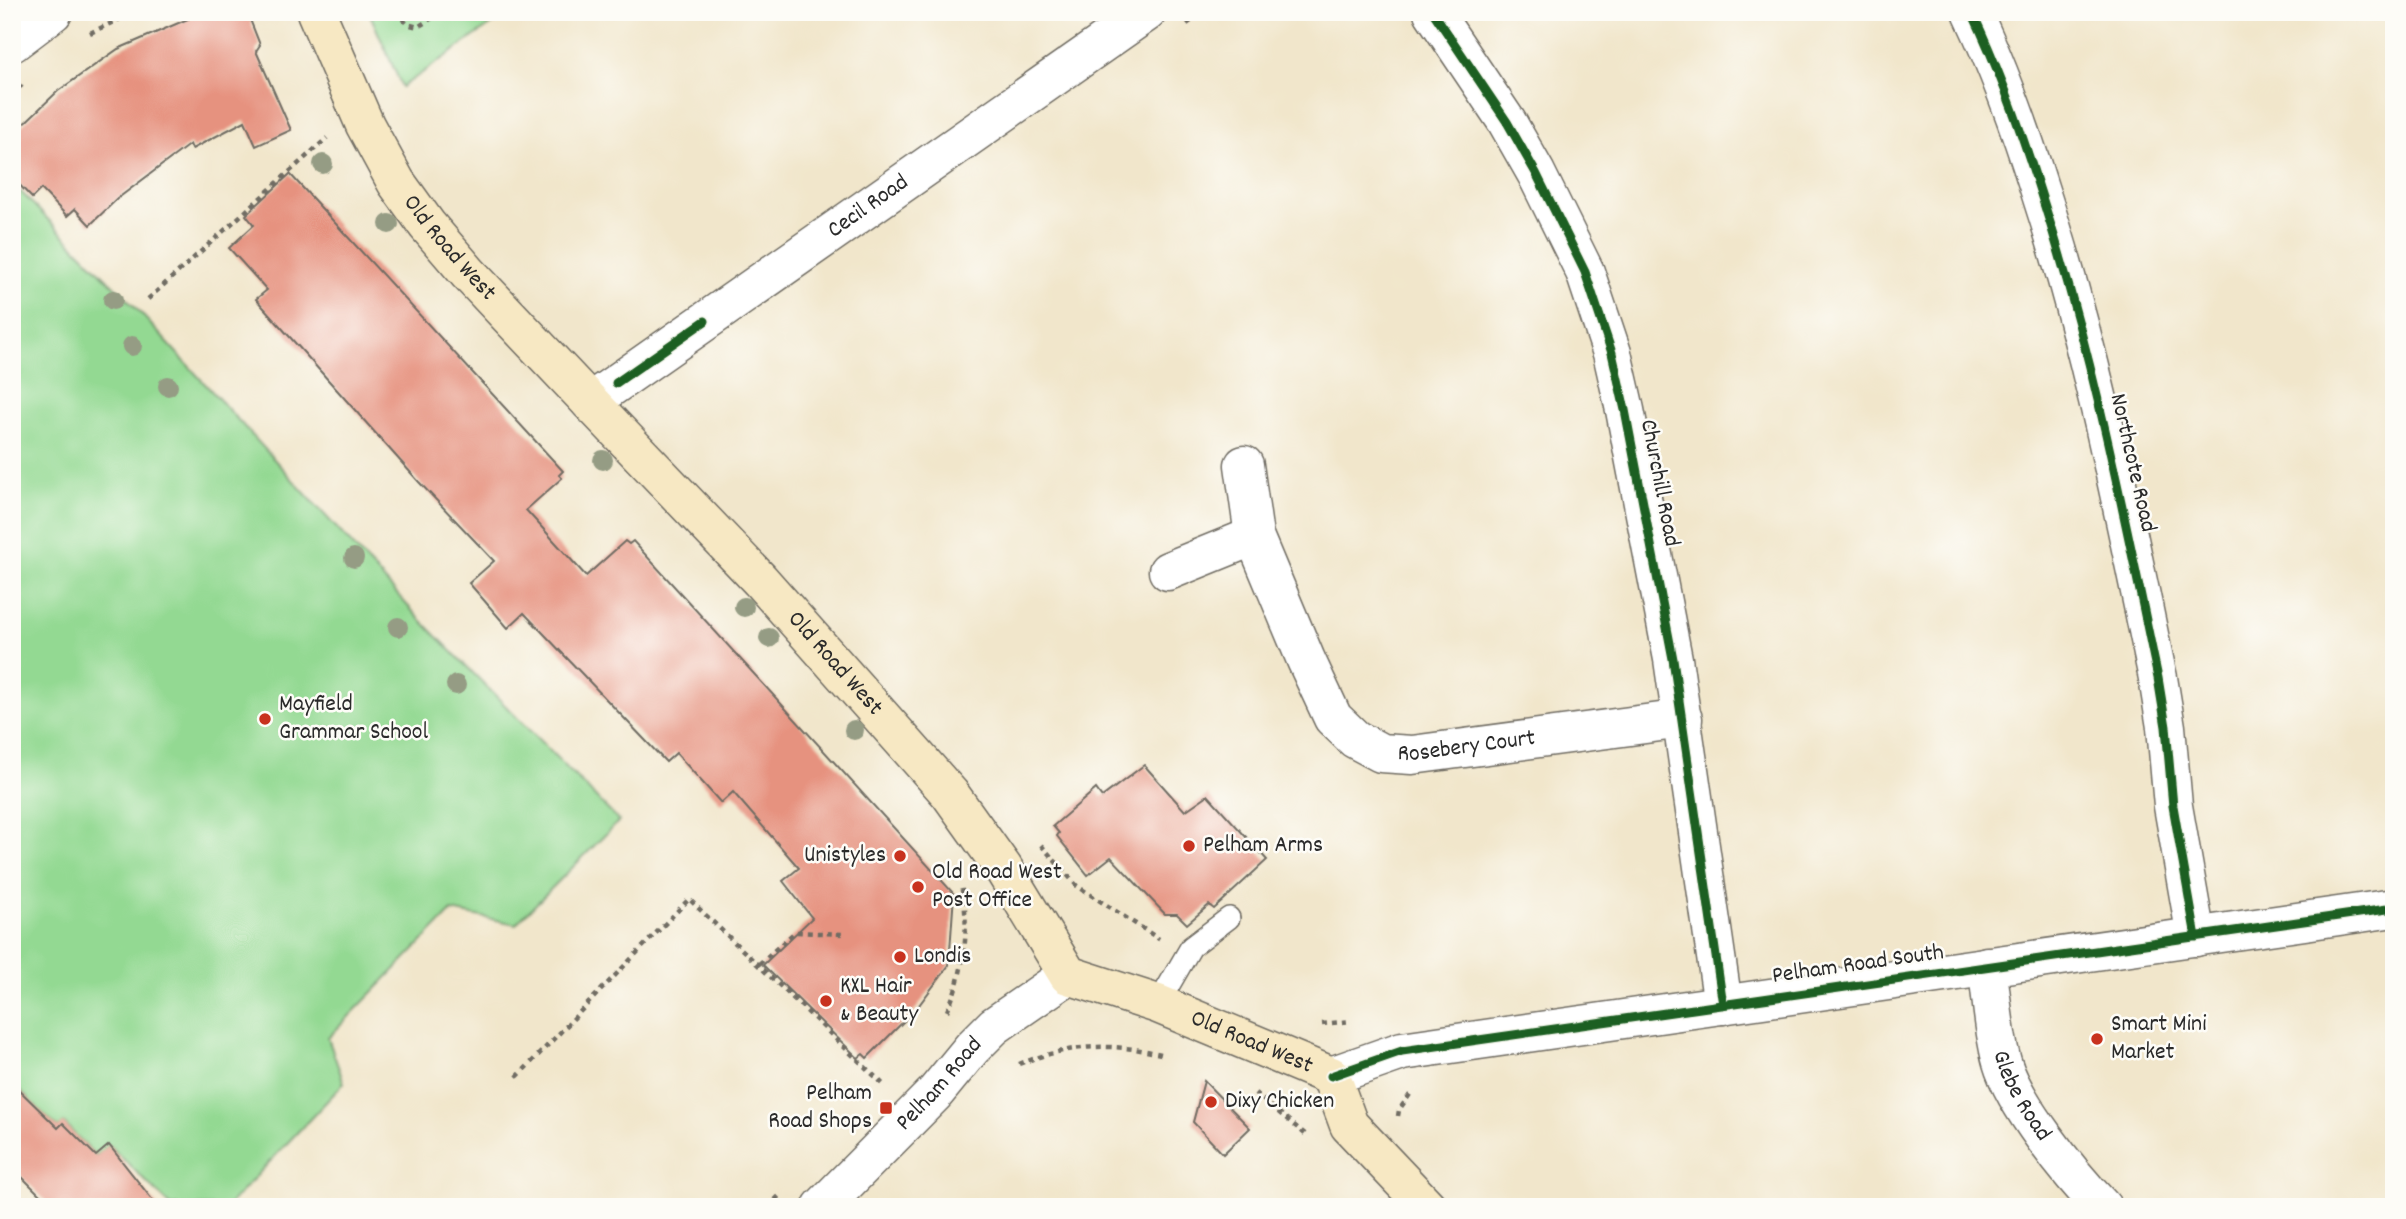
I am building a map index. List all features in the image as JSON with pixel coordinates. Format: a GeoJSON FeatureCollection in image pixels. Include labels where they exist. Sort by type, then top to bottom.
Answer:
{"type":"FeatureCollection","features":[{"type":"Feature","properties":{"kind":"main road","name":"Old Road West"},"geometry":{"type":"LineString","coordinates":[[316,12],[365,125],[396,182],[427,225],[468,273],[760,580],[950,794],[1003,868],[1068,975],[1158,1004],[1331,1076],[1349,1125],[1427,1207]]}},
{"type":"Feature","properties":{"kind":"street"},"geometry":{"type":"LineString","coordinates":[[12,43],[53,12]]}},
{"type":"Feature","properties":{"kind":"street","name":"Cecil Road"},"geometry":{"type":"LineString","coordinates":[[590,402],[1147,12]]}},
{"type":"Feature","properties":{"kind":"street","name":"Churchill Road"},"geometry":{"type":"LineString","coordinates":[[1433,12],[1518,140],[1565,229],[1592,290],[1612,353],[1684,719],[1723,1004]]}},
{"type":"Feature","properties":{"kind":"street","name":"Northcote Road"},"geometry":{"type":"LineString","coordinates":[[1972,12],[2012,103],[2089,358],[2158,678],[2166,727],[2173,806],[2196,937]]}},
{"type":"Feature","properties":{"kind":"street","name":"Rosebery Court"},"geometry":{"type":"LineString","coordinates":[[1244,465],[1254,536],[1333,718],[1355,739],[1381,753],[1412,755],[1684,719]]}},
{"type":"Feature","properties":{"kind":"street"},"geometry":{"type":"LineString","coordinates":[[1168,570],[1254,536]]}},
{"type":"Feature","properties":{"kind":"street","name":"Pelham Road South"},"geometry":{"type":"LineString","coordinates":[[1331,1076],[1402,1051],[2394,908]]}},
{"type":"Feature","properties":{"kind":"street","name":"Glebe Road"},"geometry":{"type":"LineString","coordinates":[[1987,966],[2001,1057],[2014,1090],[2077,1181],[2102,1207]]}},
{"type":"Feature","properties":{"kind":"street","name":"Pelham Road"},"geometry":{"type":"LineString","coordinates":[[833,1203],[994,1026],[1068,975]]}},
{"type":"Feature","properties":{"kind":"lane"},"geometry":{"type":"LineString","coordinates":[[1158,1004],[1185,957],[1197,942],[1229,918]]}},
{"type":"Feature","properties":{"kind":"path"},"geometry":{"type":"LineString","coordinates":[[396,12],[407,24],[418,27],[441,12]]}},
{"type":"Feature","properties":{"kind":"path"},"geometry":{"type":"LineString","coordinates":[[1182,27],[1203,12]]}},
{"type":"Feature","properties":{"kind":"path"},"geometry":{"type":"LineString","coordinates":[[148,299],[332,133],[335,142]]}},
{"type":"Feature","properties":{"kind":"path"},"geometry":{"type":"LineString","coordinates":[[1033,835],[1077,886],[1185,957]]}},
{"type":"Feature","properties":{"kind":"path"},"geometry":{"type":"LineString","coordinates":[[943,1019],[956,987],[965,946],[965,905],[958,874]]}},
{"type":"Feature","properties":{"kind":"path"},"geometry":{"type":"LineString","coordinates":[[517,1077],[689,899],[914,1115]]}},
{"type":"Feature","properties":{"kind":"path"},"geometry":{"type":"LineString","coordinates":[[759,964],[795,932],[844,934]]}},
{"type":"Feature","properties":{"kind":"path"},"geometry":{"type":"LineString","coordinates":[[1318,1025],[1359,1020]]}},
{"type":"Feature","properties":{"kind":"path"},"geometry":{"type":"LineString","coordinates":[[1008,1069],[1078,1047],[1131,1048],[1169,1056]]}},
{"type":"Feature","properties":{"kind":"path"},"geometry":{"type":"LineString","coordinates":[[1399,1125],[1399,1110],[1416,1087]]}},
{"type":"Feature","properties":{"kind":"path"},"geometry":{"type":"LineString","coordinates":[[1252,1092],[1277,1109],[1314,1142]]}},
{"type":"Feature","properties":{"kind":"green space"},"geometry":{"type":"Polygon","coordinates":[[[369,12],[509,12],[402,87],[369,12]]]}},
{"type":"Feature","properties":{"kind":"green space","name":"Mayfield Grammar School"},"geometry":{"type":"Polygon","coordinates":[[[12,183],[134,306],[418,617],[619,821],[516,924],[452,911],[328,1038],[344,1083],[227,1207],[171,1206],[109,1145],[96,1156],[64,1123],[58,1128],[12,1083],[12,183]]]}},
{"type":"Feature","properties":{"kind":"building"},"geometry":{"type":"Polygon","coordinates":[[[204,12],[247,12],[260,45],[256,51],[291,130],[256,146],[245,121],[192,149],[190,144],[117,199],[90,225],[75,209],[67,216],[41,189],[32,198],[12,177],[12,135],[58,91],[118,49],[204,12]]]}},
{"type":"Feature","properties":{"kind":"building"},"geometry":{"type":"Polygon","coordinates":[[[290,174],[563,471],[559,475],[562,478],[526,510],[586,576],[625,541],[629,544],[633,541],[954,894],[949,965],[916,1009],[867,1058],[863,1054],[858,1058],[763,965],[812,918],[783,881],[799,868],[733,792],[721,803],[676,753],[666,762],[524,613],[508,628],[469,583],[494,561],[419,482],[256,299],[267,290],[229,248],[254,225],[246,215],[290,174]]]}},
{"type":"Feature","properties":{"kind":"building"},"geometry":{"type":"Polygon","coordinates":[[[1144,765],[1185,811],[1208,795],[1267,860],[1214,909],[1209,905],[1187,924],[1177,914],[1165,914],[1111,857],[1088,875],[1057,836],[1059,833],[1053,826],[1096,789],[1102,797],[1144,765]]]}},
{"type":"Feature","properties":{"kind":"building","name":"Dixy Chicken"},"geometry":{"type":"Polygon","coordinates":[[[1204,1081],[1250,1128],[1223,1154],[1193,1122],[1204,1081]]]}},
{"type":"Feature","properties":{"kind":"building"},"geometry":{"type":"Polygon","coordinates":[[[12,1083],[58,1128],[63,1123],[96,1156],[109,1145],[158,1207],[52,1207],[12,1167],[12,1083]]]}},
{"type":"Feature","properties":{"kind":"cycle path"},"geometry":{"type":"LineString","coordinates":[[1433,12],[1507,122],[1536,173],[1585,272],[1612,353],[1673,659],[1723,1005]]}},
{"type":"Feature","properties":{"kind":"cycle path"},"geometry":{"type":"LineString","coordinates":[[1972,12],[2001,78],[2025,146],[2059,251],[2091,372],[2158,678],[2166,727],[2173,806],[2196,937]]}},
{"type":"Feature","properties":{"kind":"cycle path"},"geometry":{"type":"LineString","coordinates":[[616,383],[705,321]]}},
{"type":"Feature","properties":{"kind":"cycle path"},"geometry":{"type":"LineString","coordinates":[[1331,1076],[1402,1051],[2394,908]]}},
{"type":"Feature","properties":{"kind":"place","name":"Mayfield Grammar School"},"geometry":{"type":"Point","coordinates":[265,719]}},
{"type":"Feature","properties":{"kind":"place","name":"Pelham Arms"},"geometry":{"type":"Point","coordinates":[1189,846]}},
{"type":"Feature","properties":{"kind":"place","name":"Unistyles"},"geometry":{"type":"Point","coordinates":[900,856]}},
{"type":"Feature","properties":{"kind":"place","name":"Old Road West Post Office"},"geometry":{"type":"Point","coordinates":[918,887]}},
{"type":"Feature","properties":{"kind":"place","name":"Londis"},"geometry":{"type":"Point","coordinates":[900,957]}},
{"type":"Feature","properties":{"kind":"place","name":"KXL Hair & Beauty"},"geometry":{"type":"Point","coordinates":[826,1001]}},
{"type":"Feature","properties":{"kind":"place","name":"Smart Mini Market"},"geometry":{"type":"Point","coordinates":[2097,1039]}},
{"type":"Feature","properties":{"kind":"place","name":"Dixy Chicken"},"geometry":{"type":"Point","coordinates":[1211,1102]}},
{"type":"Feature","properties":{"kind":"place","name":"Pelham Road Shops"},"geometry":{"type":"Point","coordinates":[886,1108]}}]}
